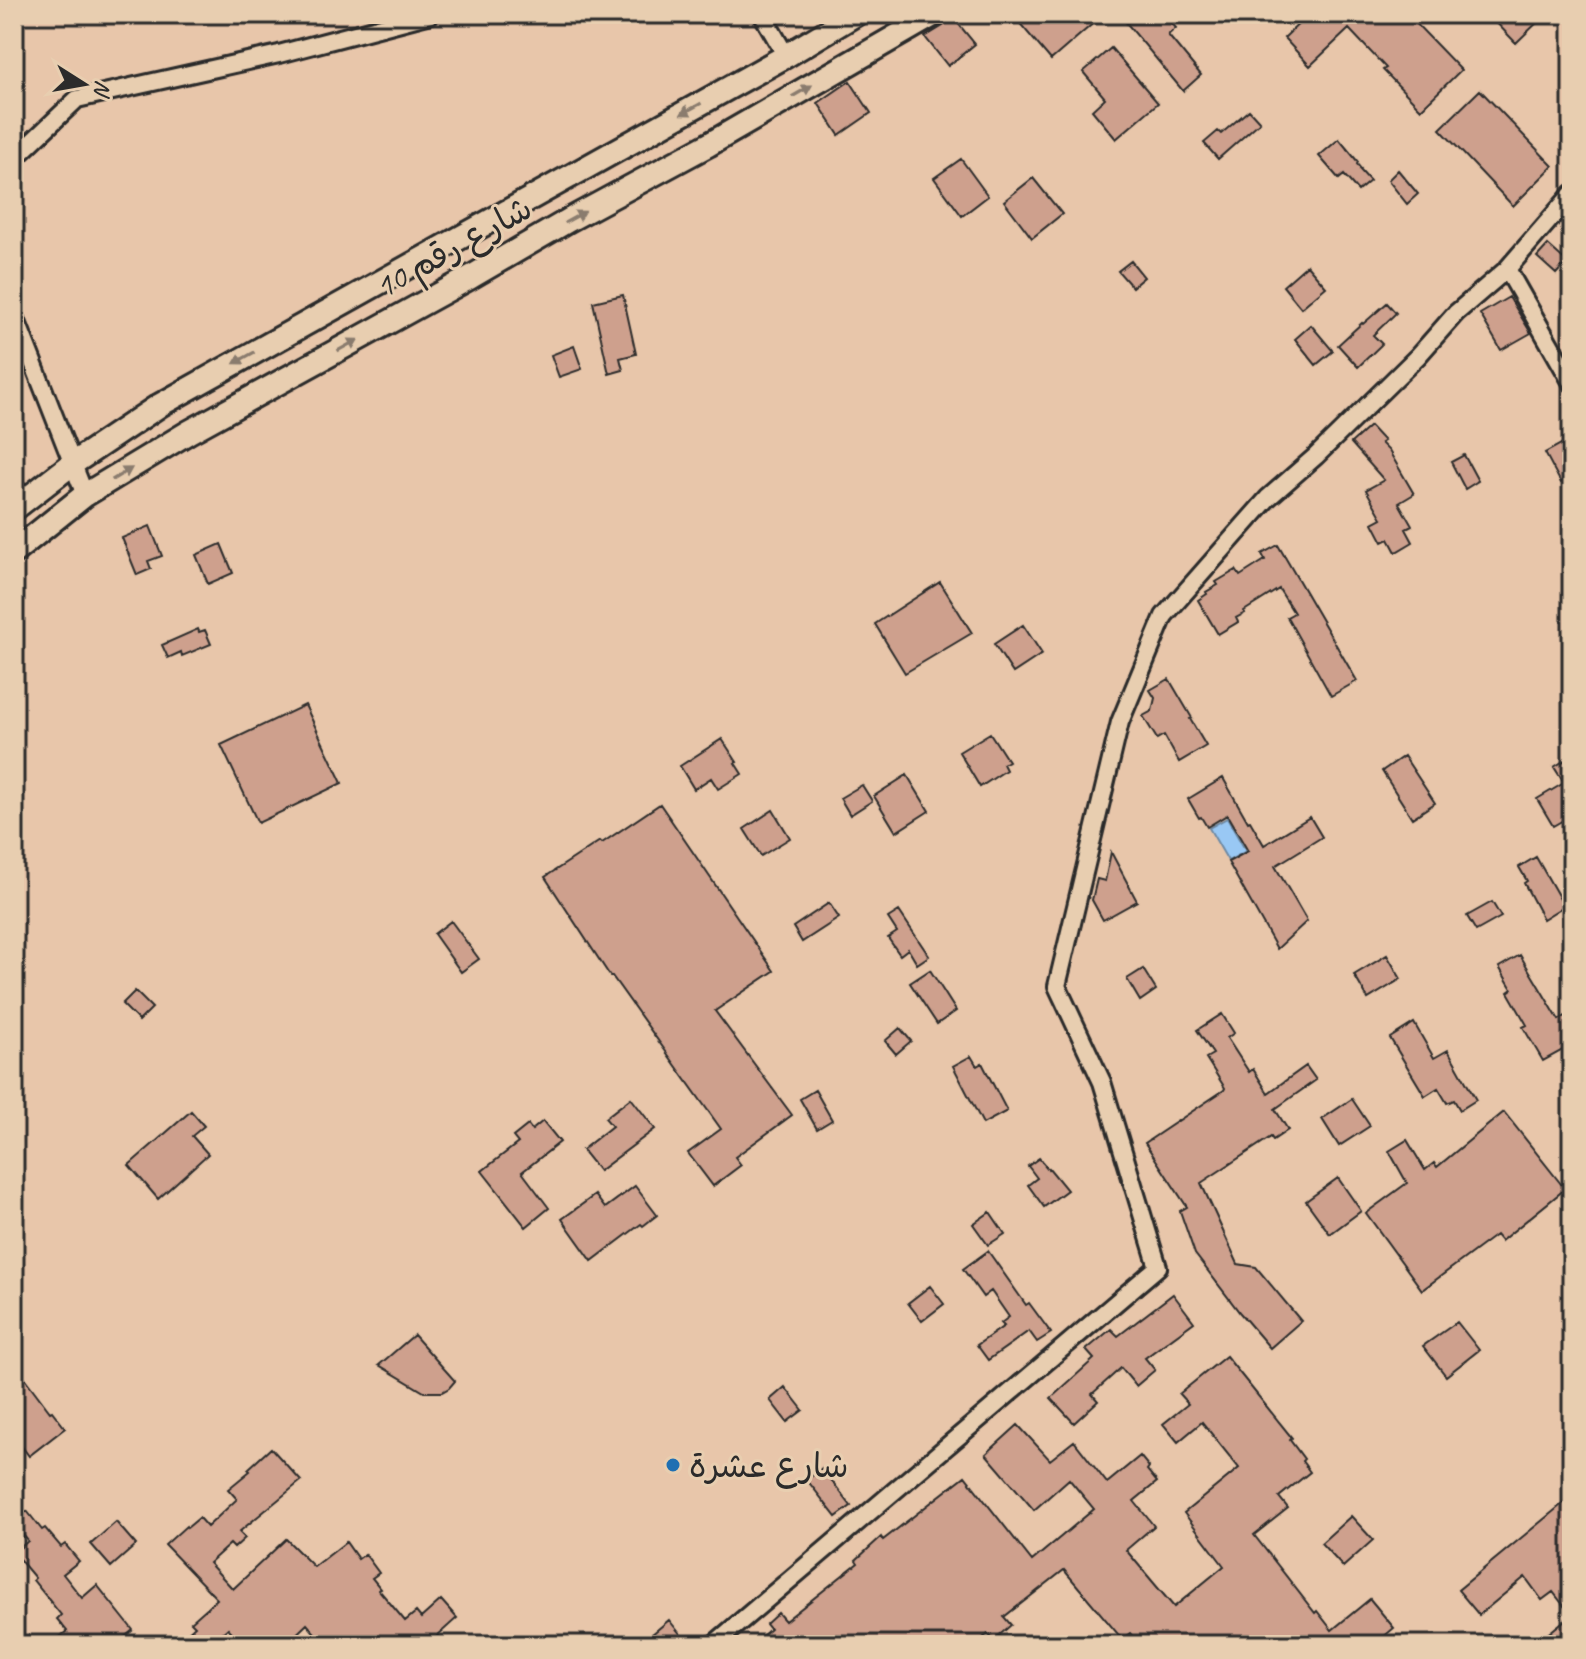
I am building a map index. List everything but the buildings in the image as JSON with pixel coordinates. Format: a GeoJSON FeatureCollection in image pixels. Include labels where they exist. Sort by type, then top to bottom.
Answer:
{"type":"FeatureCollection","features":[{"type":"Feature","properties":{"kind":"main road","name":"شارع رقم 10"},"geometry":{"type":"LineString","coordinates":[[14,509],[72,464],[160,405],[856,14]]}},
{"type":"Feature","properties":{"kind":"main road","name":"شارع رقم 10"},"geometry":{"type":"LineString","coordinates":[[14,552],[85,495],[189,432],[708,145],[935,14]]}},
{"type":"Feature","properties":{"kind":"street"},"geometry":{"type":"LineString","coordinates":[[14,159],[77,99],[279,54],[431,14]]}},
{"type":"Feature","properties":{"kind":"street"},"geometry":{"type":"LineString","coordinates":[[762,14],[786,56]]}},
{"type":"Feature","properties":{"kind":"street"},"geometry":{"type":"LineString","coordinates":[[713,1645],[1158,1267],[1102,1082],[1057,986],[1120,722],[1164,616],[1268,498],[1316,456],[1418,356],[1456,313],[1507,269],[1572,194]]}},
{"type":"Feature","properties":{"kind":"street"},"geometry":{"type":"LineString","coordinates":[[1507,269],[1572,383]]}},
{"type":"Feature","properties":{"kind":"street"},"geometry":{"type":"LineString","coordinates":[[14,314],[85,495]]}},
{"type":"Feature","properties":{"kind":"water"},"geometry":{"type":"Polygon","coordinates":[[[1227,818],[1246,851],[1228,861],[1209,828],[1227,818]]]}},
{"type":"Feature","properties":{"kind":"place","name":"شارع عشرة"},"geometry":{"type":"Point","coordinates":[673,1465]}}]}
